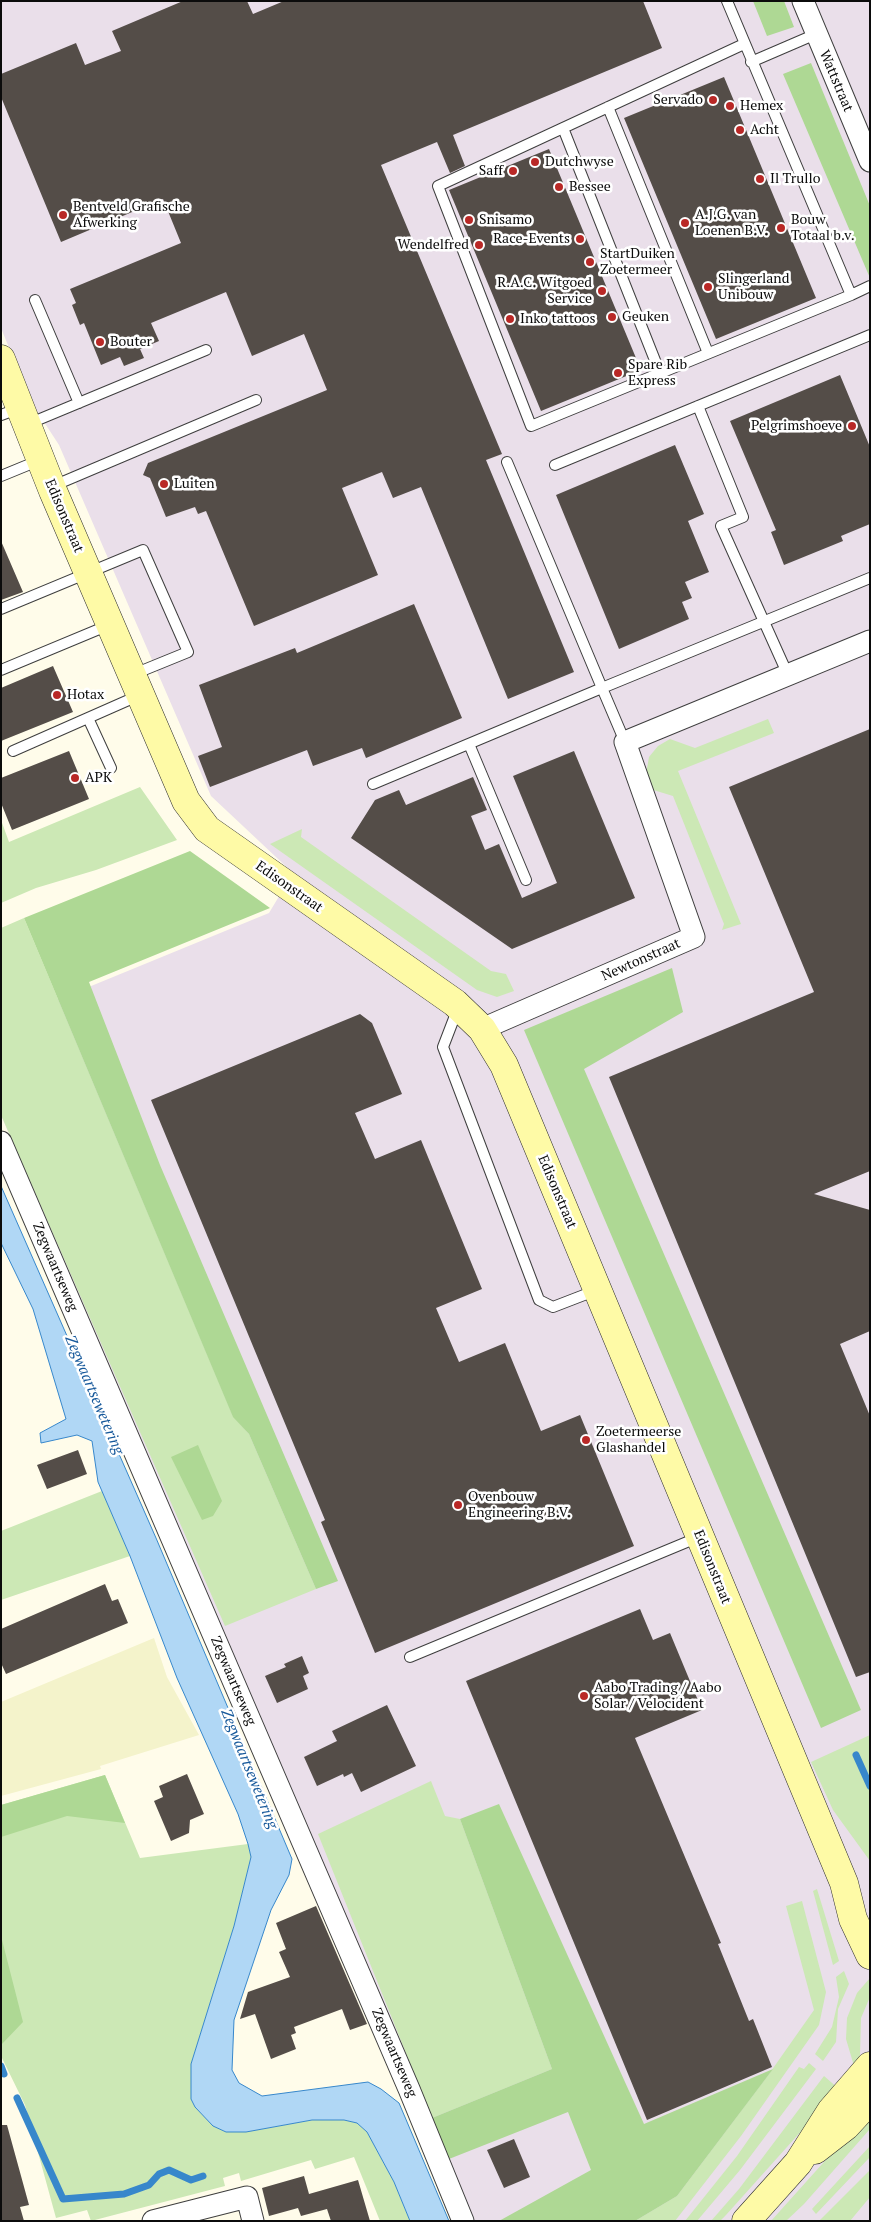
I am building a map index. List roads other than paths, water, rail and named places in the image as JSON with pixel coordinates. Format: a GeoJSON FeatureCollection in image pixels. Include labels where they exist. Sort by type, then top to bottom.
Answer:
{"type":"FeatureCollection","features":[{"type":"Feature","properties":{"kind":"street","name":"Wattstraat"},"geometry":{"type":"LineString","coordinates":[[803,1],[870,161]]}},
{"type":"Feature","properties":{"kind":"street","name":"Edisonstraat"},"geometry":{"type":"LineString","coordinates":[[1,359],[16,416],[41,459],[186,801],[207,829],[459,1007],[482,1029],[504,1065],[844,1883],[853,1919],[870,1955]]}},
{"type":"Feature","properties":{"kind":"street"},"geometry":{"type":"LineString","coordinates":[[625,742],[870,641]]}},
{"type":"Feature","properties":{"kind":"street","name":"Newtonstraat"},"geometry":{"type":"LineString","coordinates":[[482,1029],[694,937],[625,742]]}},
{"type":"Feature","properties":{"kind":"street","name":"Zegwaartseweg"},"geometry":{"type":"LineString","coordinates":[[1,1142],[409,2089],[463,2221]]}},
{"type":"Feature","properties":{"kind":"street","name":"Edisonstraat"},"geometry":{"type":"LineString","coordinates":[[844,1883],[870,1912]]}},
{"type":"Feature","properties":{"kind":"street"},"geometry":{"type":"LineString","coordinates":[[746,2221],[798,2163],[831,2111],[870,2066]]}},
{"type":"Feature","properties":{"kind":"street"},"geometry":{"type":"LineString","coordinates":[[798,2163],[846,2126],[870,2100]]}},
{"type":"Feature","properties":{"kind":"street"},"geometry":{"type":"LineString","coordinates":[[153,2221],[247,2197],[253,2221]]}},
{"type":"Feature","properties":{"kind":"lane"},"geometry":{"type":"LineString","coordinates":[[726,1],[850,295]]}},
{"type":"Feature","properties":{"kind":"lane"},"geometry":{"type":"LineString","coordinates":[[751,62],[816,34]]}},
{"type":"Feature","properties":{"kind":"lane"},"geometry":{"type":"LineString","coordinates":[[744,44],[438,186],[531,426],[870,286]]}},
{"type":"Feature","properties":{"kind":"lane"},"geometry":{"type":"LineString","coordinates":[[608,106],[708,353]]}},
{"type":"Feature","properties":{"kind":"lane"},"geometry":{"type":"LineString","coordinates":[[563,128],[660,373]]}},
{"type":"Feature","properties":{"kind":"lane"},"geometry":{"type":"LineString","coordinates":[[35,300],[79,403]]}},
{"type":"Feature","properties":{"kind":"lane"},"geometry":{"type":"LineString","coordinates":[[555,465],[870,335]]}},
{"type":"Feature","properties":{"kind":"lane"},"geometry":{"type":"LineString","coordinates":[[16,416],[79,403],[206,350]]}},
{"type":"Feature","properties":{"kind":"lane"},"geometry":{"type":"LineString","coordinates":[[52,486],[256,400]]}},
{"type":"Feature","properties":{"kind":"lane"},"geometry":{"type":"LineString","coordinates":[[698,406],[744,517],[721,526],[788,675]]}},
{"type":"Feature","properties":{"kind":"lane"},"geometry":{"type":"LineString","coordinates":[[1,476],[41,459]]}},
{"type":"Feature","properties":{"kind":"lane"},"geometry":{"type":"LineString","coordinates":[[507,462],[625,742]]}},
{"type":"Feature","properties":{"kind":"lane"},"geometry":{"type":"LineString","coordinates":[[1,609],[143,550],[188,652],[88,718],[13,751]]}},
{"type":"Feature","properties":{"kind":"lane"},"geometry":{"type":"LineString","coordinates":[[373,784],[870,578]]}},
{"type":"Feature","properties":{"kind":"lane"},"geometry":{"type":"LineString","coordinates":[[1,670],[111,624]]}},
{"type":"Feature","properties":{"kind":"lane"},"geometry":{"type":"LineString","coordinates":[[88,718],[111,768]]}},
{"type":"Feature","properties":{"kind":"lane"},"geometry":{"type":"LineString","coordinates":[[469,744],[526,880]]}},
{"type":"Feature","properties":{"kind":"lane"},"geometry":{"type":"LineString","coordinates":[[459,1007],[443,1047],[539,1300],[552,1307],[597,1290]]}},
{"type":"Feature","properties":{"kind":"lane"},"geometry":{"type":"LineString","coordinates":[[410,1656],[700,1537]]}},
{"type":"Feature","properties":{"kind":"water","name":"Zegwaartsewetering"},"geometry":{"type":"Polygon","coordinates":[[[1,1186],[156,1538],[292,1859],[289,1875],[271,1910],[234,2020],[232,2070],[239,2083],[262,2096],[368,2082],[381,2089],[399,2103],[449,2221],[410,2221],[394,2182],[367,2132],[357,2123],[344,2120],[312,2120],[246,2132],[226,2132],[213,2126],[195,2107],[191,2099],[191,2064],[234,1926],[251,1857],[238,1814],[177,1678],[130,1556],[98,1482],[92,1441],[77,1435],[41,1443],[40,1433],[66,1419],[33,1309],[1,1243],[1,1186]]]}},
{"type":"Feature","properties":{"kind":"waterway"},"geometry":{"type":"LineString","coordinates":[[856,1755],[870,1786]]}},
{"type":"Feature","properties":{"kind":"waterway"},"geometry":{"type":"LineString","coordinates":[[1,2066],[4,2074]]}},
{"type":"Feature","properties":{"kind":"waterway"},"geometry":{"type":"LineString","coordinates":[[17,2098],[63,2199],[124,2194],[149,2185],[159,2174],[169,2170],[191,2180],[203,2176]]}},
{"type":"Feature","properties":{"kind":"place","name":"Servado"},"geometry":{"type":"Point","coordinates":[713,100]}},
{"type":"Feature","properties":{"kind":"place","name":"Hemex"},"geometry":{"type":"Point","coordinates":[730,106]}},
{"type":"Feature","properties":{"kind":"place","name":"Acht"},"geometry":{"type":"Point","coordinates":[740,130]}},
{"type":"Feature","properties":{"kind":"place","name":"Dutchwyse"},"geometry":{"type":"Point","coordinates":[535,162]}},
{"type":"Feature","properties":{"kind":"place","name":"Saff"},"geometry":{"type":"Point","coordinates":[513,171]}},
{"type":"Feature","properties":{"kind":"place","name":"Il Trullo"},"geometry":{"type":"Point","coordinates":[760,179]}},
{"type":"Feature","properties":{"kind":"place","name":"Bessee"},"geometry":{"type":"Point","coordinates":[559,187]}},
{"type":"Feature","properties":{"kind":"place","name":"Bentveld Grafische Afwerking"},"geometry":{"type":"Point","coordinates":[63,215]}},
{"type":"Feature","properties":{"kind":"place","name":"Snisamo"},"geometry":{"type":"Point","coordinates":[469,220]}},
{"type":"Feature","properties":{"kind":"place","name":"A.J.G. van Loenen B.V."},"geometry":{"type":"Point","coordinates":[685,223]}},
{"type":"Feature","properties":{"kind":"place","name":"Bouw Totaal b.v."},"geometry":{"type":"Point","coordinates":[781,228]}},
{"type":"Feature","properties":{"kind":"place","name":"Race-Events"},"geometry":{"type":"Point","coordinates":[580,239]}},
{"type":"Feature","properties":{"kind":"place","name":"Wendelfred"},"geometry":{"type":"Point","coordinates":[479,245]}},
{"type":"Feature","properties":{"kind":"place","name":"StartDuiken Zoetermeer"},"geometry":{"type":"Point","coordinates":[590,262]}},
{"type":"Feature","properties":{"kind":"place","name":"Slingerland Unibouw"},"geometry":{"type":"Point","coordinates":[708,287]}},
{"type":"Feature","properties":{"kind":"place","name":"R.A.C. Witgoed Service"},"geometry":{"type":"Point","coordinates":[602,291]}},
{"type":"Feature","properties":{"kind":"place","name":"Geuken"},"geometry":{"type":"Point","coordinates":[612,317]}},
{"type":"Feature","properties":{"kind":"place","name":"Inko tattoos"},"geometry":{"type":"Point","coordinates":[510,319]}},
{"type":"Feature","properties":{"kind":"place","name":"Bouter"},"geometry":{"type":"Point","coordinates":[100,342]}},
{"type":"Feature","properties":{"kind":"place","name":"Spare Rib Express"},"geometry":{"type":"Point","coordinates":[618,373]}},
{"type":"Feature","properties":{"kind":"place","name":"Pelgrimshoeve"},"geometry":{"type":"Point","coordinates":[852,426]}},
{"type":"Feature","properties":{"kind":"place","name":"Luiten"},"geometry":{"type":"Point","coordinates":[164,484]}},
{"type":"Feature","properties":{"kind":"place","name":"Hotax"},"geometry":{"type":"Point","coordinates":[57,695]}},
{"type":"Feature","properties":{"kind":"place","name":"APK"},"geometry":{"type":"Point","coordinates":[75,778]}},
{"type":"Feature","properties":{"kind":"place","name":"Zoetermeerse Glashandel"},"geometry":{"type":"Point","coordinates":[586,1440]}},
{"type":"Feature","properties":{"kind":"place","name":"Ovenbouw Engineering B.V."},"geometry":{"type":"Point","coordinates":[458,1505]}},
{"type":"Feature","properties":{"kind":"place","name":"Aabo Trading / Aabo Solar / Velocident"},"geometry":{"type":"Point","coordinates":[584,1696]}}]}
